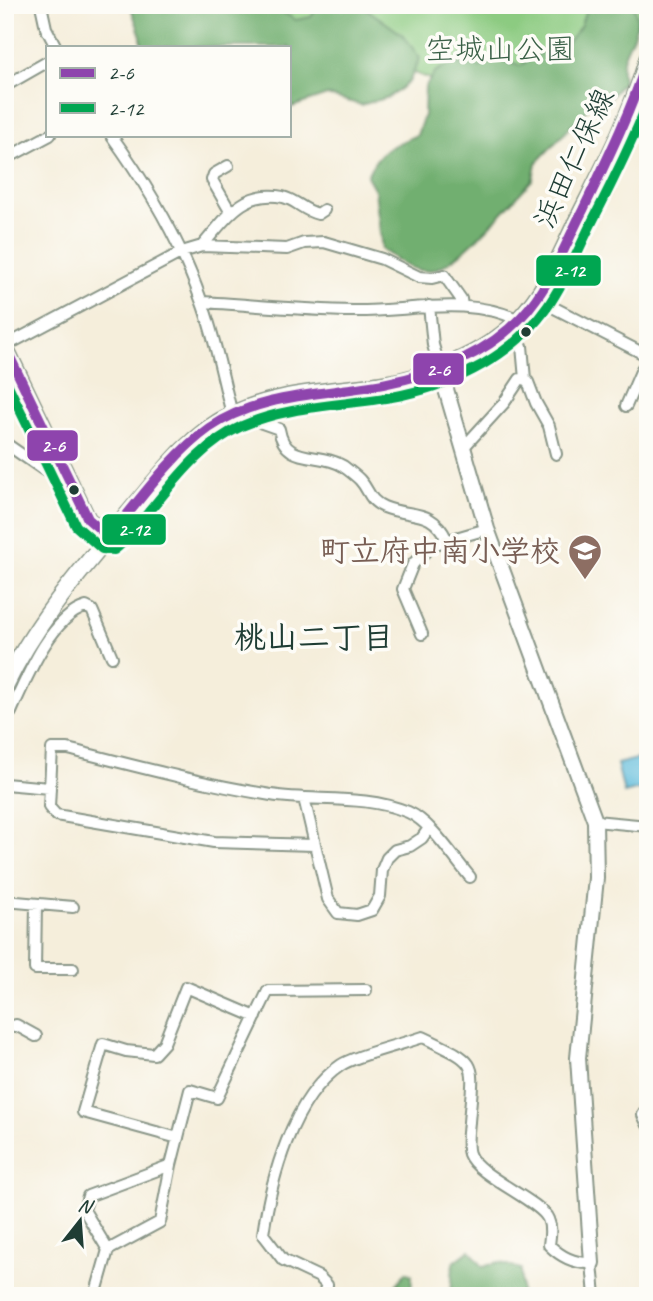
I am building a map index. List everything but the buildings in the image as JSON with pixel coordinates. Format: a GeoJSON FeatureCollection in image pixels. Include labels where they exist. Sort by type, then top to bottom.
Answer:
{"type":"FeatureCollection","features":[{"type":"Feature","properties":{"kind":"main road","name":"浜田仁保線"},"geometry":{"type":"LineString","coordinates":[[5,686],[30,639],[109,537],[200,433],[237,412],[294,395],[399,381],[440,369],[475,351],[519,320],[537,299],[625,123],[648,58]]}},
{"type":"Feature","properties":{"kind":"street"},"geometry":{"type":"LineString","coordinates":[[41,5],[46,28],[55,46]]}},
{"type":"Feature","properties":{"kind":"street"},"geometry":{"type":"LineString","coordinates":[[5,86],[46,63]]}},
{"type":"Feature","properties":{"kind":"street"},"geometry":{"type":"LineString","coordinates":[[625,123],[648,130]]}},
{"type":"Feature","properties":{"kind":"street"},"geometry":{"type":"LineString","coordinates":[[5,159],[48,136]]}},
{"type":"Feature","properties":{"kind":"street"},"geometry":{"type":"LineString","coordinates":[[112,136],[143,179],[182,252],[202,302],[237,412],[279,429],[281,443],[287,449],[342,465],[361,481],[371,499],[385,508],[410,512],[437,523],[442,527],[447,540]]}},
{"type":"Feature","properties":{"kind":"street"},"geometry":{"type":"LineString","coordinates":[[228,166],[214,174],[212,180],[230,211]]}},
{"type":"Feature","properties":{"kind":"street"},"geometry":{"type":"LineString","coordinates":[[202,246],[230,211],[257,198],[281,197],[291,200],[308,212],[318,214],[324,209]]}},
{"type":"Feature","properties":{"kind":"street"},"geometry":{"type":"LineString","coordinates":[[109,537],[88,519],[5,346],[182,252],[202,246],[288,249],[304,243],[324,242],[382,259],[419,277],[444,275],[461,299],[462,306]]}},
{"type":"Feature","properties":{"kind":"street"},"geometry":{"type":"LineString","coordinates":[[537,299],[648,356]]}},
{"type":"Feature","properties":{"kind":"street"},"geometry":{"type":"LineString","coordinates":[[202,302],[355,311],[462,306],[507,314],[519,320]]}},
{"type":"Feature","properties":{"kind":"street"},"geometry":{"type":"LineString","coordinates":[[429,306],[433,345],[488,528],[594,821],[596,878],[578,1058],[595,1296]]}},
{"type":"Feature","properties":{"kind":"street"},"geometry":{"type":"LineString","coordinates":[[523,346],[525,379],[549,426],[556,454]]}},
{"type":"Feature","properties":{"kind":"street"},"geometry":{"type":"LineString","coordinates":[[626,406],[642,369],[648,363]]}},
{"type":"Feature","properties":{"kind":"street"},"geometry":{"type":"LineString","coordinates":[[463,448],[504,403],[520,379],[525,379]]}},
{"type":"Feature","properties":{"kind":"street"},"geometry":{"type":"LineString","coordinates":[[5,443],[44,470],[62,463]]}},
{"type":"Feature","properties":{"kind":"street"},"geometry":{"type":"LineString","coordinates":[[422,634],[404,589],[413,564],[432,545],[488,528]]}},
{"type":"Feature","properties":{"kind":"street"},"geometry":{"type":"LineString","coordinates":[[5,711],[11,712],[34,663],[48,642],[78,609],[86,607],[92,610],[112,657]]}},
{"type":"Feature","properties":{"kind":"street"},"geometry":{"type":"LineString","coordinates":[[314,845],[215,842],[56,815],[49,807],[52,749],[68,749],[179,778],[273,795],[361,800],[407,812],[422,820],[470,877]]}},
{"type":"Feature","properties":{"kind":"street"},"geometry":{"type":"LineString","coordinates":[[5,784],[48,788]]}},
{"type":"Feature","properties":{"kind":"street"},"geometry":{"type":"LineString","coordinates":[[304,797],[328,900],[338,913],[357,915],[372,910],[380,896],[382,870],[387,858],[395,850],[410,846],[422,838],[429,828]]}},
{"type":"Feature","properties":{"kind":"street"},"geometry":{"type":"LineString","coordinates":[[594,821],[648,826]]}},
{"type":"Feature","properties":{"kind":"street"},"geometry":{"type":"LineString","coordinates":[[5,901],[73,907]]}},
{"type":"Feature","properties":{"kind":"street"},"geometry":{"type":"LineString","coordinates":[[36,904],[35,969],[73,969]]}},
{"type":"Feature","properties":{"kind":"street"},"geometry":{"type":"LineString","coordinates":[[178,1138],[83,1112],[103,1044],[126,1051],[154,1054],[164,1043],[186,987],[256,1017]]}},
{"type":"Feature","properties":{"kind":"street"},"geometry":{"type":"LineString","coordinates":[[95,1296],[108,1250],[160,1222],[190,1090],[217,1098],[268,990],[366,990]]}},
{"type":"Feature","properties":{"kind":"street"},"geometry":{"type":"LineString","coordinates":[[5,1028],[16,1025],[36,1036]]}},
{"type":"Feature","properties":{"kind":"street"},"geometry":{"type":"LineString","coordinates":[[323,1296],[327,1285],[319,1277],[282,1261],[263,1234],[268,1198],[288,1137],[316,1086],[342,1064],[423,1037],[464,1057],[473,1070],[467,1137],[469,1156],[483,1170],[547,1215],[551,1229],[549,1245],[556,1252],[578,1264],[592,1263]]}},
{"type":"Feature","properties":{"kind":"street"},"geometry":{"type":"LineString","coordinates":[[648,1107],[643,1115],[648,1125]]}},
{"type":"Feature","properties":{"kind":"street"},"geometry":{"type":"LineString","coordinates":[[108,1250],[84,1210],[88,1196],[171,1165]]}},
{"type":"Feature","properties":{"kind":"green space"},"geometry":{"type":"Polygon","coordinates":[[[132,5],[270,5],[296,20],[311,17],[319,5],[361,5],[403,35],[420,58],[409,82],[389,97],[361,105],[327,95],[290,108],[290,46],[141,46],[141,36],[132,5]]]}},
{"type":"Feature","properties":{"kind":"green space","name":"空城山公園"},"geometry":{"type":"Polygon","coordinates":[[[235,5],[644,5],[638,25],[623,40],[599,56],[435,81],[235,5]]]}},
{"type":"Feature","properties":{"kind":"green space"},"geometry":{"type":"Polygon","coordinates":[[[588,5],[633,5],[636,14],[636,29],[622,64],[623,82],[610,98],[594,102],[536,163],[533,179],[485,231],[443,266],[431,270],[417,270],[382,250],[375,190],[367,176],[381,154],[417,135],[424,115],[425,87],[436,71],[453,63],[480,67],[497,59],[520,66],[540,53],[564,46],[580,27],[588,5]]]}},
{"type":"Feature","properties":{"kind":"green space"},"geometry":{"type":"Polygon","coordinates":[[[470,1250],[483,1267],[498,1262],[521,1269],[521,1296],[451,1296],[453,1263],[470,1250]]]}},
{"type":"Feature","properties":{"kind":"green space"},"geometry":{"type":"Polygon","coordinates":[[[406,1272],[412,1275],[411,1296],[388,1296],[406,1272]]]}},
{"type":"Feature","properties":{"kind":"water"},"geometry":{"type":"Polygon","coordinates":[[[648,756],[648,787],[624,793],[617,764],[648,756]]]}},
{"type":"Feature","properties":{"kind":"transit line","name":"2-6"},"geometry":{"type":"LineString","coordinates":[[109,537],[182,451],[209,428],[229,417],[249,408],[293,397],[383,384],[426,373],[488,345],[522,317],[556,266],[618,135],[648,59]]}},
{"type":"Feature","properties":{"kind":"transit line","name":"2-12"},"geometry":{"type":"LineString","coordinates":[[5,379],[76,526],[102,549],[114,550],[126,540],[199,455],[242,426],[281,413],[382,399],[423,390],[484,364],[519,338],[535,323],[560,286],[622,163],[648,102]]}},
{"type":"Feature","properties":{"kind":"transit line","name":"2-6"},"geometry":{"type":"LineString","coordinates":[[5,347],[88,519],[109,537]]}},
{"type":"Feature","properties":{"kind":"place","name":"町立府中南小学校"},"geometry":{"type":"Point","coordinates":[585,581]}},
{"type":"Feature","properties":{"kind":"district","name":"桃山二丁目"},"geometry":{"type":"Point","coordinates":[314,637]}}]}
